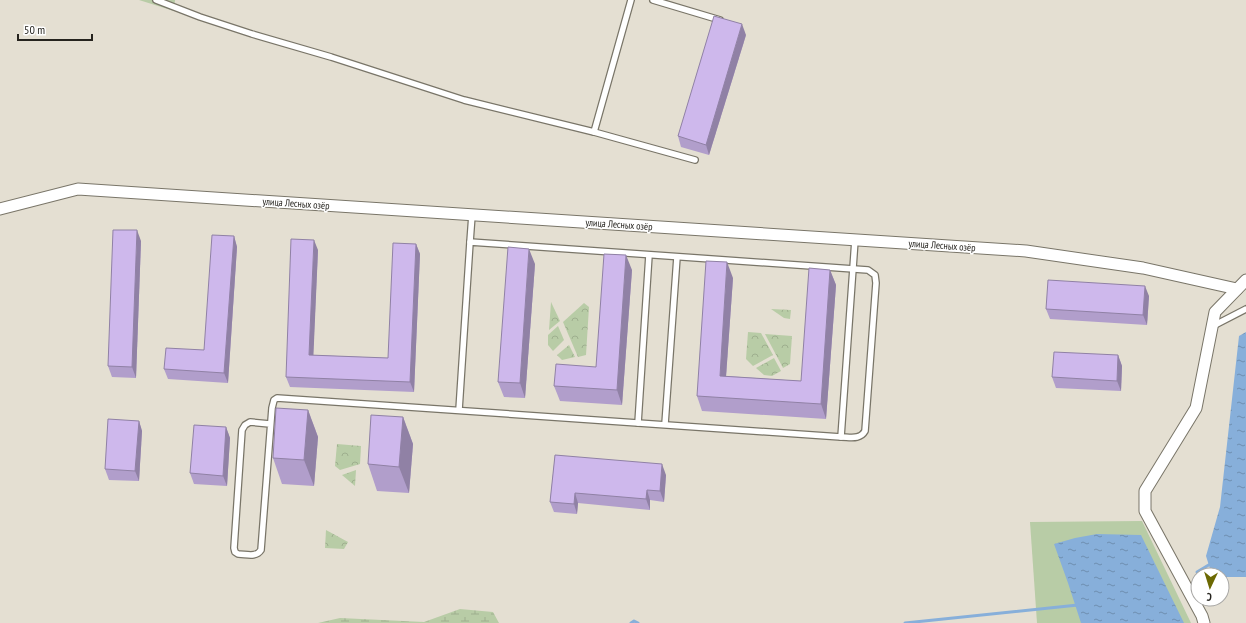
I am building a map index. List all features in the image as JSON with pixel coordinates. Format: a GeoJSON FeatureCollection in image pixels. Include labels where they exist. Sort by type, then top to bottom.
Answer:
{"type":"FeatureCollection","features":[{"type":"Feature","properties":{"kind":"street","name":"улица Лесных озёр"},"geometry":{"type":"LineString","coordinates":[[0,209],[78,189],[1026,251],[1143,268],[1237,289]]}},
{"type":"Feature","properties":{"kind":"street"},"geometry":{"type":"LineString","coordinates":[[1204,623],[1202,616],[1145,512],[1145,491],[1196,408],[1215,312],[1246,280]]}},
{"type":"Feature","properties":{"kind":"lane"},"geometry":{"type":"LineString","coordinates":[[156,0],[200,17],[252,34],[331,57],[464,100],[594,132],[695,160]]}},
{"type":"Feature","properties":{"kind":"lane"},"geometry":{"type":"LineString","coordinates":[[594,132],[631,0]]}},
{"type":"Feature","properties":{"kind":"lane"},"geometry":{"type":"LineString","coordinates":[[653,0],[728,23]]}},
{"type":"Feature","properties":{"kind":"lane"},"geometry":{"type":"LineString","coordinates":[[459,410],[472,215]]}},
{"type":"Feature","properties":{"kind":"lane"},"geometry":{"type":"LineString","coordinates":[[841,437],[855,240]]}},
{"type":"Feature","properties":{"kind":"lane"},"geometry":{"type":"LineString","coordinates":[[270,424],[250,422],[244,425],[242,430],[234,548],[235,552],[238,554],[255,555],[261,550],[272,408],[274,400],[281,397],[841,437],[858,437],[865,431],[876,283],[875,275],[868,270],[470,242]]}},
{"type":"Feature","properties":{"kind":"lane"},"geometry":{"type":"LineString","coordinates":[[638,423],[650,255]]}},
{"type":"Feature","properties":{"kind":"lane"},"geometry":{"type":"LineString","coordinates":[[665,424],[677,257]]}},
{"type":"Feature","properties":{"kind":"lane"},"geometry":{"type":"LineString","coordinates":[[1213,326],[1246,309]]}},
{"type":"Feature","properties":{"kind":"green space"},"geometry":{"type":"Polygon","coordinates":[[[139,0],[175,0],[174,11],[139,0]]]}},
{"type":"Feature","properties":{"kind":"green space"},"geometry":{"type":"Polygon","coordinates":[[[551,302],[560,321],[549,330],[551,302]]]}},
{"type":"Feature","properties":{"kind":"green space"},"geometry":{"type":"Polygon","coordinates":[[[584,303],[589,307],[586,355],[578,357],[563,322],[584,303]]]}},
{"type":"Feature","properties":{"kind":"green space"},"geometry":{"type":"Polygon","coordinates":[[[771,309],[791,310],[790,319],[784,318],[771,309]]]}},
{"type":"Feature","properties":{"kind":"green space"},"geometry":{"type":"Polygon","coordinates":[[[558,326],[564,340],[553,351],[548,345],[548,335],[558,326]]]}},
{"type":"Feature","properties":{"kind":"green space"},"geometry":{"type":"Polygon","coordinates":[[[748,332],[761,333],[773,355],[753,366],[746,359],[748,332]]]}},
{"type":"Feature","properties":{"kind":"green space"},"geometry":{"type":"Polygon","coordinates":[[[765,334],[792,336],[790,364],[783,368],[765,334]]]}},
{"type":"Feature","properties":{"kind":"green space"},"geometry":{"type":"Polygon","coordinates":[[[569,345],[575,357],[562,360],[557,355],[569,345]]]}},
{"type":"Feature","properties":{"kind":"green space"},"geometry":{"type":"Polygon","coordinates":[[[774,358],[781,371],[772,376],[764,375],[756,368],[774,358]]]}},
{"type":"Feature","properties":{"kind":"green space"},"geometry":{"type":"Polygon","coordinates":[[[337,444],[361,446],[360,464],[340,470],[335,466],[337,444]]]}},
{"type":"Feature","properties":{"kind":"green space"},"geometry":{"type":"Polygon","coordinates":[[[356,470],[355,486],[342,475],[356,470]]]}},
{"type":"Feature","properties":{"kind":"green space"},"geometry":{"type":"Polygon","coordinates":[[[1142,521],[1191,623],[1037,623],[1030,522],[1142,521]]]}},
{"type":"Feature","properties":{"kind":"green space"},"geometry":{"type":"Polygon","coordinates":[[[326,530],[348,542],[344,549],[325,548],[326,530]]]}},
{"type":"Feature","properties":{"kind":"green space"},"geometry":{"type":"Polygon","coordinates":[[[460,609],[493,612],[499,623],[318,623],[340,618],[424,622],[460,609]]]}},
{"type":"Feature","properties":{"kind":"water"},"geometry":{"type":"Polygon","coordinates":[[[1246,332],[1246,577],[1230,577],[1230,567],[1209,567],[1206,556],[1220,507],[1239,336],[1246,332]]]}},
{"type":"Feature","properties":{"kind":"water"},"geometry":{"type":"Polygon","coordinates":[[[1097,534],[1141,535],[1184,623],[1081,623],[1054,544],[1097,534]]]}},
{"type":"Feature","properties":{"kind":"building"},"geometry":{"type":"Polygon","coordinates":[[[714,16],[742,24],[706,145],[678,136],[714,16]]]}},
{"type":"Feature","properties":{"kind":"building"},"geometry":{"type":"Polygon","coordinates":[[[113,230],[137,230],[132,367],[108,366],[113,230]]]}},
{"type":"Feature","properties":{"kind":"building"},"geometry":{"type":"Polygon","coordinates":[[[212,235],[234,236],[224,373],[164,369],[166,348],[204,350],[212,235]]]}},
{"type":"Feature","properties":{"kind":"building"},"geometry":{"type":"Polygon","coordinates":[[[291,239],[314,240],[309,355],[388,358],[393,243],[416,244],[410,382],[286,377],[291,239]]]}},
{"type":"Feature","properties":{"kind":"building"},"geometry":{"type":"Polygon","coordinates":[[[508,247],[529,249],[520,383],[498,382],[508,247]]]}},
{"type":"Feature","properties":{"kind":"building"},"geometry":{"type":"Polygon","coordinates":[[[604,254],[626,255],[617,390],[554,386],[556,364],[596,367],[604,254]]]}},
{"type":"Feature","properties":{"kind":"building"},"geometry":{"type":"Polygon","coordinates":[[[706,261],[727,262],[720,376],[801,381],[809,268],[830,270],[821,404],[697,396],[706,261]]]}},
{"type":"Feature","properties":{"kind":"building"},"geometry":{"type":"Polygon","coordinates":[[[1048,280],[1145,286],[1143,315],[1046,309],[1048,280]]]}},
{"type":"Feature","properties":{"kind":"building"},"geometry":{"type":"Polygon","coordinates":[[[1054,352],[1118,355],[1117,381],[1052,377],[1054,352]]]}},
{"type":"Feature","properties":{"kind":"building"},"geometry":{"type":"Polygon","coordinates":[[[276,408],[308,410],[304,460],[273,458],[276,408]]]}},
{"type":"Feature","properties":{"kind":"building"},"geometry":{"type":"Polygon","coordinates":[[[371,415],[403,417],[399,467],[368,464],[371,415]]]}},
{"type":"Feature","properties":{"kind":"building"},"geometry":{"type":"Polygon","coordinates":[[[108,419],[139,421],[135,471],[105,469],[108,419]]]}},
{"type":"Feature","properties":{"kind":"building"},"geometry":{"type":"Polygon","coordinates":[[[194,425],[226,427],[223,476],[190,473],[194,425]]]}},
{"type":"Feature","properties":{"kind":"building"},"geometry":{"type":"Polygon","coordinates":[[[555,455],[662,464],[660,491],[647,490],[646,499],[575,493],[574,504],[550,502],[555,455]]]}},
{"type":"Feature","properties":{"kind":"waterway"},"geometry":{"type":"LineString","coordinates":[[1205,567],[1212,563]]}},
{"type":"Feature","properties":{"kind":"waterway"},"geometry":{"type":"LineString","coordinates":[[905,623],[1078,605]]}},
{"type":"Feature","properties":{"kind":"waterway"},"geometry":{"type":"LineString","coordinates":[[631,623],[634,621],[638,623]]}}]}
